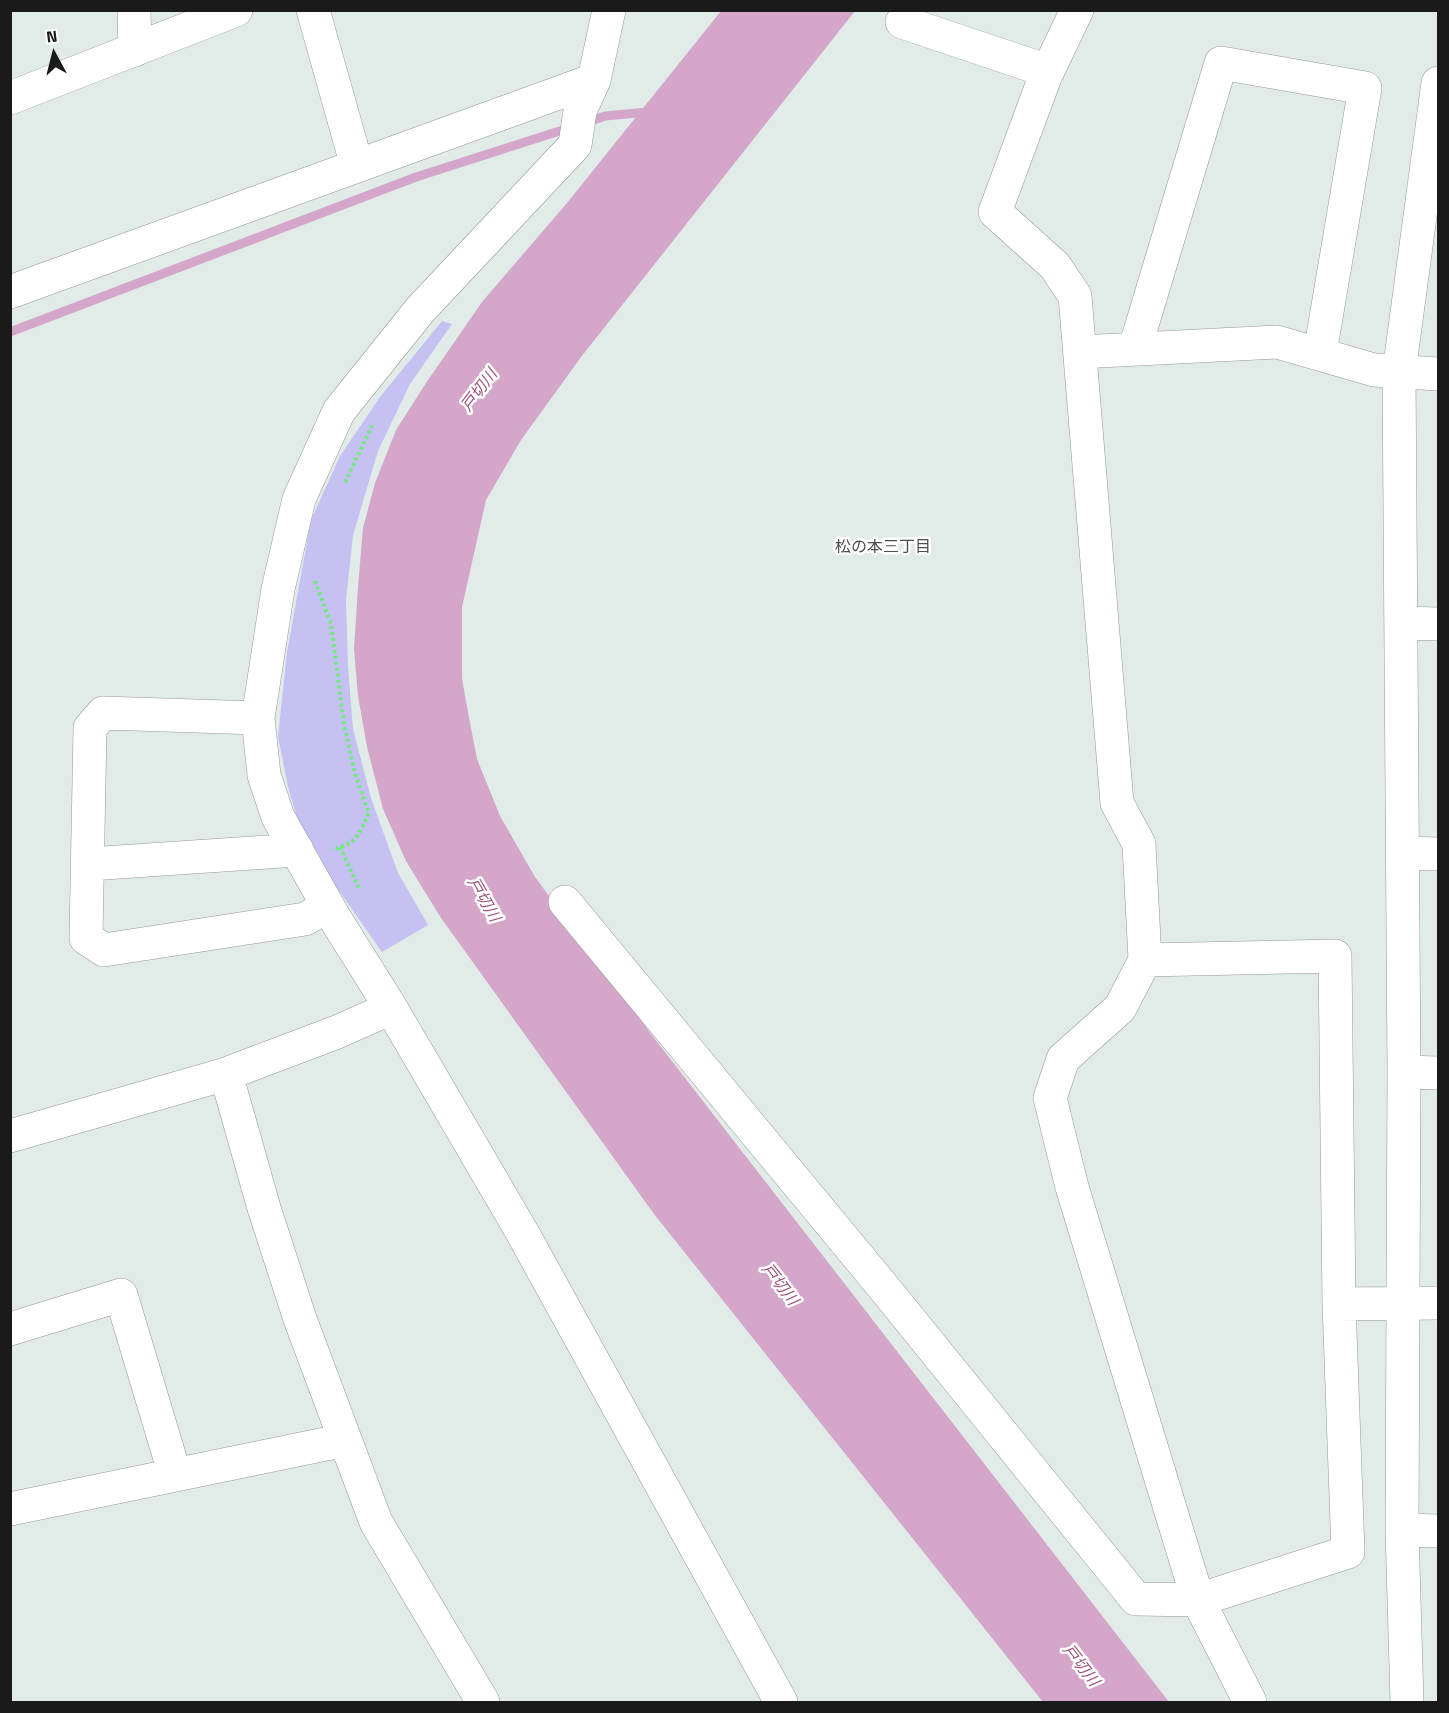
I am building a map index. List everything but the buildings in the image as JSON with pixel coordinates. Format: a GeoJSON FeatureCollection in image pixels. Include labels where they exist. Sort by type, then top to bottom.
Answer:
{"type":"FeatureCollection","features":[{"type":"Feature","properties":{"kind":"street"},"geometry":{"type":"LineString","coordinates":[[134,10],[135,50]]}},
{"type":"Feature","properties":{"kind":"street"},"geometry":{"type":"LineString","coordinates":[[10,98],[236,10]]}},
{"type":"Feature","properties":{"kind":"street"},"geometry":{"type":"LineString","coordinates":[[313,10],[357,166]]}},
{"type":"Feature","properties":{"kind":"street"},"geometry":{"type":"LineString","coordinates":[[609,10],[594,80],[580,111],[574,145],[420,310],[339,411],[299,499],[278,589],[258,718],[264,776],[278,817],[328,906],[391,1008],[528,1243],[782,1702]]}},
{"type":"Feature","properties":{"kind":"street"},"geometry":{"type":"LineString","coordinates":[[1077,10],[1048,71],[995,212],[1055,266],[1075,296],[1116,803],[1139,844],[1145,960],[1120,1008],[1063,1059],[1050,1098],[1072,1187],[1198,1600],[1250,1702]]}},
{"type":"Feature","properties":{"kind":"street"},"geometry":{"type":"LineString","coordinates":[[902,22],[1048,71]]}},
{"type":"Feature","properties":{"kind":"street"},"geometry":{"type":"LineString","coordinates":[[1134,348],[1221,63],[1365,88],[1320,353]]}},
{"type":"Feature","properties":{"kind":"street"},"geometry":{"type":"LineString","coordinates":[[10,292],[594,80]]}},
{"type":"Feature","properties":{"kind":"street"},"geometry":{"type":"LineString","coordinates":[[1407,1702],[1402,1530],[1404,1072],[1399,372],[1436,126],[1438,83]]}},
{"type":"Feature","properties":{"kind":"street"},"geometry":{"type":"LineString","coordinates":[[1080,351],[1277,342],[1374,370],[1438,374]]}},
{"type":"Feature","properties":{"kind":"street"},"geometry":{"type":"LineString","coordinates":[[1401,623],[1438,624]]}},
{"type":"Feature","properties":{"kind":"street"},"geometry":{"type":"LineString","coordinates":[[258,718],[103,712],[90,728],[86,938],[104,950],[305,919],[328,906]]}},
{"type":"Feature","properties":{"kind":"street"},"geometry":{"type":"LineString","coordinates":[[89,864],[297,850]]}},
{"type":"Feature","properties":{"kind":"street"},"geometry":{"type":"LineString","coordinates":[[1402,854],[1438,854]]}},
{"type":"Feature","properties":{"kind":"street"},"geometry":{"type":"LineString","coordinates":[[565,902],[889,1294],[1136,1599],[1198,1600],[1348,1552],[1339,1304],[1335,956],[1145,960]]}},
{"type":"Feature","properties":{"kind":"street"},"geometry":{"type":"LineString","coordinates":[[10,1136],[226,1074],[337,1032],[391,1008]]}},
{"type":"Feature","properties":{"kind":"street"},"geometry":{"type":"LineString","coordinates":[[1404,1072],[1438,1073]]}},
{"type":"Feature","properties":{"kind":"street"},"geometry":{"type":"LineString","coordinates":[[226,1074],[267,1220],[300,1320],[376,1522],[483,1702]]}},
{"type":"Feature","properties":{"kind":"street"},"geometry":{"type":"LineString","coordinates":[[10,1329],[122,1295],[174,1475]]}},
{"type":"Feature","properties":{"kind":"street"},"geometry":{"type":"LineString","coordinates":[[1339,1304],[1402,1302],[1438,1304]]}},
{"type":"Feature","properties":{"kind":"street"},"geometry":{"type":"LineString","coordinates":[[10,1509],[345,1440]]}},
{"type":"Feature","properties":{"kind":"street"},"geometry":{"type":"LineString","coordinates":[[1402,1530],[1438,1531]]}},
{"type":"Feature","properties":{"kind":"path"},"geometry":{"type":"LineString","coordinates":[[288,549],[308,566],[331,624],[344,724],[355,774],[369,813],[359,834],[351,843],[322,852],[297,850]]}},
{"type":"Feature","properties":{"kind":"path"},"geometry":{"type":"LineString","coordinates":[[340,847],[359,888]]}},
{"type":"Feature","properties":{"kind":"shaded area"},"geometry":{"type":"Polygon","coordinates":[[[442,321],[452,324],[410,384],[378,451],[353,535],[346,600],[353,729],[371,798],[398,873],[428,925],[382,952],[304,841],[289,791],[278,737],[287,652],[311,520],[340,456],[380,397],[442,321]]]}},
{"type":"Feature","properties":{"kind":"water","name":"戸切川"},"geometry":{"type":"Polygon","coordinates":[[[721,11],[855,11],[581,357],[521,440],[486,500],[462,607],[462,679],[477,759],[500,816],[535,877],[654,1038],[1169,1702],[1043,1702],[654,1214],[441,918],[406,861],[383,809],[367,747],[358,696],[354,649],[363,528],[375,483],[396,430],[482,302],[567,203],[721,11]]]}},
{"type":"Feature","properties":{"kind":"waterway"},"geometry":{"type":"LineString","coordinates":[[585,123],[605,116],[648,112]]}},
{"type":"Feature","properties":{"kind":"waterway"},"geometry":{"type":"LineString","coordinates":[[10,332],[416,177],[572,127]]}},
{"type":"Feature","properties":{"kind":"district","name":"松の本三丁目"},"geometry":{"type":"Point","coordinates":[883,548]}}]}
